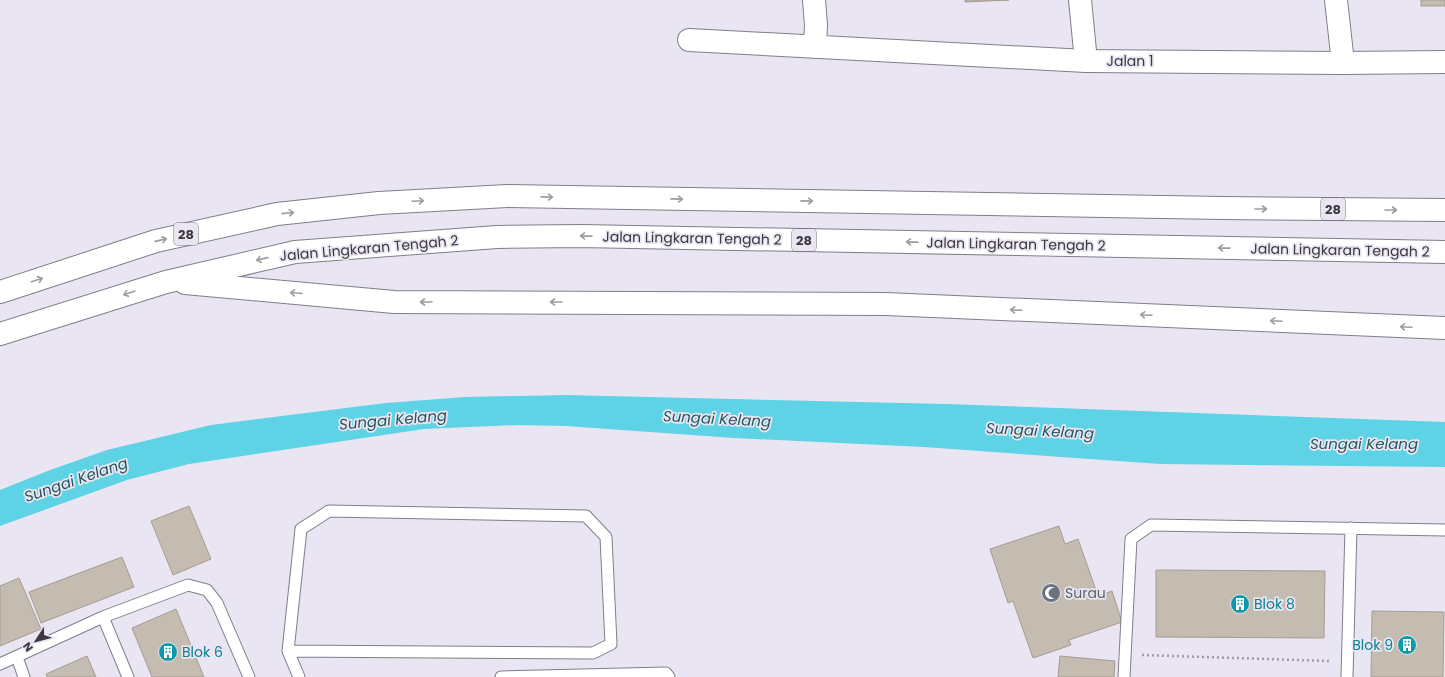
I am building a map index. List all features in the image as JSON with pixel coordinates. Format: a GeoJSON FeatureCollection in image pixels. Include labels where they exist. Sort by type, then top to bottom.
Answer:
{"type":"FeatureCollection","features":[{"type":"Feature","properties":{"kind":"main road"},"geometry":{"type":"LineString","coordinates":[[814,0],[816,25],[815,47]]}},
{"type":"Feature","properties":{"kind":"main road"},"geometry":{"type":"LineString","coordinates":[[1080,0],[1086,60]]}},
{"type":"Feature","properties":{"kind":"main road"},"geometry":{"type":"LineString","coordinates":[[1336,0],[1343,63]]}},
{"type":"Feature","properties":{"kind":"main road","name":"Jalan 1"},"geometry":{"type":"LineString","coordinates":[[690,40],[1086,60],[1343,63],[1445,62]]}},
{"type":"Feature","properties":{"kind":"main road","name":"28"},"geometry":{"type":"LineString","coordinates":[[0,292],[156,241],[277,214],[379,203],[507,196],[1222,208],[1445,210]]}},
{"type":"Feature","properties":{"kind":"main road","name":"Jalan Lingkaran Tengah 2"},"geometry":{"type":"LineString","coordinates":[[0,334],[166,282],[295,252],[497,237],[581,236],[1445,252]]}},
{"type":"Feature","properties":{"kind":"main road"},"geometry":{"type":"LineString","coordinates":[[166,282],[394,302],[886,304],[1445,328]]}},
{"type":"Feature","properties":{"kind":"lane"},"geometry":{"type":"LineString","coordinates":[[288,651],[593,653],[611,644],[606,537],[586,516],[329,511],[300,529],[288,651],[299,677]]}},
{"type":"Feature","properties":{"kind":"lane"},"geometry":{"type":"LineString","coordinates":[[1124,677],[1132,539],[1151,525],[1445,530]]}},
{"type":"Feature","properties":{"kind":"lane"},"geometry":{"type":"LineString","coordinates":[[1348,677],[1351,528]]}},
{"type":"Feature","properties":{"kind":"lane"},"geometry":{"type":"LineString","coordinates":[[0,664],[103,617],[188,585],[207,590],[217,603],[249,677]]}},
{"type":"Feature","properties":{"kind":"lane"},"geometry":{"type":"LineString","coordinates":[[103,617],[128,677]]}},
{"type":"Feature","properties":{"kind":"lane"},"geometry":{"type":"LineString","coordinates":[[16,657],[24,677]]}},
{"type":"Feature","properties":{"kind":"lane"},"geometry":{"type":"LineString","coordinates":[[501,677],[666,673],[669,677]]}},
{"type":"Feature","properties":{"kind":"path"},"geometry":{"type":"LineString","coordinates":[[1126,655],[1348,662]]}},
{"type":"Feature","properties":{"kind":"water","name":"Sungai Kelang"},"geometry":{"type":"Polygon","coordinates":[[[565,395],[946,404],[1445,422],[1445,467],[1160,464],[924,447],[734,438],[566,426],[518,425],[424,429],[189,464],[127,480],[0,526],[0,490],[50,470],[107,450],[211,425],[386,403],[465,397],[565,395]]]}},
{"type":"Feature","properties":{"kind":"building"},"geometry":{"type":"Polygon","coordinates":[[[965,0],[1009,0],[965,2],[965,0]]]}},
{"type":"Feature","properties":{"kind":"building"},"geometry":{"type":"Polygon","coordinates":[[[1421,0],[1445,0],[1445,6],[1421,6],[1421,0]]]}},
{"type":"Feature","properties":{"kind":"building"},"geometry":{"type":"Polygon","coordinates":[[[189,506],[211,559],[173,575],[151,521],[189,506]]]}},
{"type":"Feature","properties":{"kind":"building","name":"Surau"},"geometry":{"type":"Polygon","coordinates":[[[1059,526],[1065,544],[1078,539],[1098,596],[1112,591],[1122,622],[1069,640],[1071,645],[1033,658],[1013,601],[1008,603],[990,549],[1059,526]]]}},
{"type":"Feature","properties":{"kind":"building"},"geometry":{"type":"Polygon","coordinates":[[[122,557],[134,587],[41,623],[29,592],[122,557]]]}},
{"type":"Feature","properties":{"kind":"building","name":"Blok 8"},"geometry":{"type":"Polygon","coordinates":[[[1156,570],[1325,571],[1324,638],[1156,637],[1156,570]]]}},
{"type":"Feature","properties":{"kind":"building"},"geometry":{"type":"Polygon","coordinates":[[[19,578],[41,629],[0,646],[0,586],[19,578]]]}},
{"type":"Feature","properties":{"kind":"building","name":"Blok 6"},"geometry":{"type":"Polygon","coordinates":[[[176,609],[204,677],[152,677],[132,628],[176,609]]]}},
{"type":"Feature","properties":{"kind":"building","name":"Blok 9"},"geometry":{"type":"Polygon","coordinates":[[[1372,611],[1444,612],[1443,677],[1371,677],[1372,611]]]}},
{"type":"Feature","properties":{"kind":"building"},"geometry":{"type":"Polygon","coordinates":[[[87,656],[96,677],[47,677],[46,674],[87,656]]]}},
{"type":"Feature","properties":{"kind":"building"},"geometry":{"type":"Polygon","coordinates":[[[1060,656],[1115,661],[1114,677],[1058,677],[1060,656]]]}},
{"type":"Feature","properties":{"kind":"place","name":"Surau"},"geometry":{"type":"Point","coordinates":[1051,593]}},
{"type":"Feature","properties":{"kind":"place","name":"Blok 8"},"geometry":{"type":"Point","coordinates":[1240,604]}},
{"type":"Feature","properties":{"kind":"place","name":"Blok 9"},"geometry":{"type":"Point","coordinates":[1407,645]}},
{"type":"Feature","properties":{"kind":"place","name":"Blok 6"},"geometry":{"type":"Point","coordinates":[168,652]}}]}
